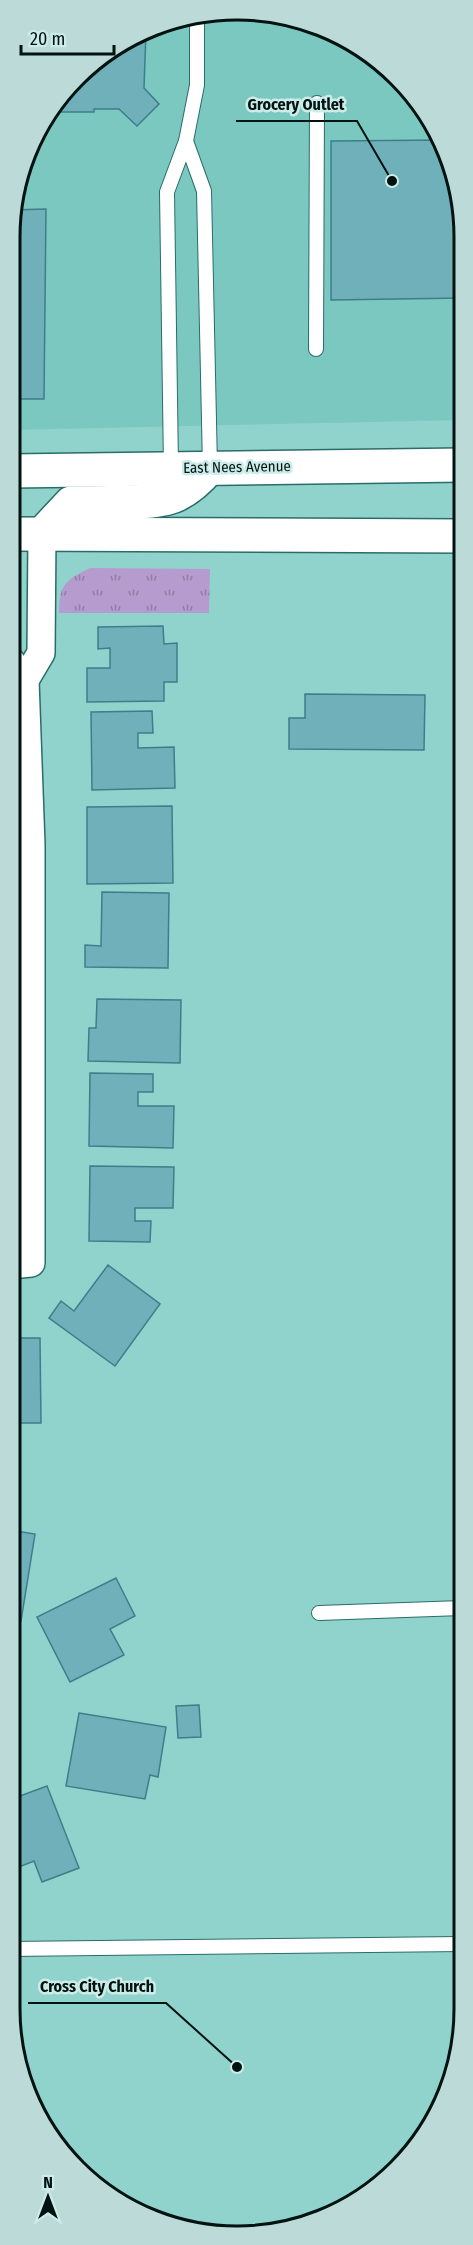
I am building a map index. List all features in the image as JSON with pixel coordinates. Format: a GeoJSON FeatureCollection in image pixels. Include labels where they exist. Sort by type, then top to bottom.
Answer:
{"type":"FeatureCollection","features":[{"type":"Feature","properties":{"kind":"main road","name":"East Nees Avenue"},"geometry":{"type":"LineString","coordinates":[[20,471],[454,465]]}},
{"type":"Feature","properties":{"kind":"main road"},"geometry":{"type":"LineString","coordinates":[[26,534],[71,503],[156,501],[173,497],[201,479],[210,467]]}},
{"type":"Feature","properties":{"kind":"main road"},"geometry":{"type":"LineString","coordinates":[[26,534],[454,536]]}},
{"type":"Feature","properties":{"kind":"street"},"geometry":{"type":"LineString","coordinates":[[20,669],[41,653],[26,534]]}},
{"type":"Feature","properties":{"kind":"street"},"geometry":{"type":"LineString","coordinates":[[20,697],[31,845],[21,1264]]}},
{"type":"Feature","properties":{"kind":"lane"},"geometry":{"type":"LineString","coordinates":[[171,467],[167,192],[186,141],[197,86],[197,23]]}},
{"type":"Feature","properties":{"kind":"lane"},"geometry":{"type":"LineString","coordinates":[[316,349],[317,103]]}},
{"type":"Feature","properties":{"kind":"lane"},"geometry":{"type":"LineString","coordinates":[[186,141],[204,191],[210,467]]}},
{"type":"Feature","properties":{"kind":"lane"},"geometry":{"type":"LineString","coordinates":[[319,1613],[454,1608]]}},
{"type":"Feature","properties":{"kind":"lane"},"geometry":{"type":"LineString","coordinates":[[20,1949],[454,1944]]}},
{"type":"Feature","properties":{"kind":"shaded area"},"geometry":{"type":"Polygon","coordinates":[[[222,20],[265,21],[306,31],[345,49],[380,73],[409,104],[431,141],[442,167],[452,208],[454,420],[20,430],[21,208],[36,153],[56,116],[73,93],[104,64],[153,36],[180,27],[222,20]]]}},
{"type":"Feature","properties":{"kind":"green space"},"geometry":{"type":"Polygon","coordinates":[[[90,568],[210,569],[209,613],[59,613],[60,596],[65,584],[90,568]]]}},
{"type":"Feature","properties":{"kind":"building"},"geometry":{"type":"Polygon","coordinates":[[[146,40],[144,88],[159,104],[137,126],[119,109],[94,109],[94,112],[59,112],[93,73],[116,56],[146,40]]]}},
{"type":"Feature","properties":{"kind":"building"},"geometry":{"type":"Polygon","coordinates":[[[431,140],[442,167],[452,208],[454,298],[331,300],[331,141],[431,140]]]}},
{"type":"Feature","properties":{"kind":"building"},"geometry":{"type":"Polygon","coordinates":[[[46,209],[44,399],[20,399],[21,210],[46,209]]]}},
{"type":"Feature","properties":{"kind":"building"},"geometry":{"type":"Polygon","coordinates":[[[163,626],[164,644],[177,643],[177,682],[164,682],[164,701],[87,702],[87,668],[110,668],[110,648],[98,649],[98,627],[163,626]]]}},
{"type":"Feature","properties":{"kind":"building"},"geometry":{"type":"Polygon","coordinates":[[[305,694],[425,695],[424,750],[289,749],[289,718],[305,718],[305,694]]]}},
{"type":"Feature","properties":{"kind":"building"},"geometry":{"type":"Polygon","coordinates":[[[152,711],[153,733],[138,733],[138,748],[174,747],[175,788],[92,790],[91,712],[152,711]]]}},
{"type":"Feature","properties":{"kind":"building"},"geometry":{"type":"Polygon","coordinates":[[[172,806],[173,883],[87,884],[87,807],[172,806]]]}},
{"type":"Feature","properties":{"kind":"building"},"geometry":{"type":"Polygon","coordinates":[[[102,892],[169,893],[168,968],[85,967],[85,945],[101,946],[102,892]]]}},
{"type":"Feature","properties":{"kind":"building"},"geometry":{"type":"Polygon","coordinates":[[[97,999],[181,1000],[180,1063],[88,1061],[89,1028],[96,1028],[97,999]]]}},
{"type":"Feature","properties":{"kind":"building"},"geometry":{"type":"Polygon","coordinates":[[[90,1073],[153,1074],[153,1092],[138,1092],[138,1106],[174,1106],[173,1148],[89,1146],[90,1073]]]}},
{"type":"Feature","properties":{"kind":"building"},"geometry":{"type":"Polygon","coordinates":[[[90,1166],[174,1167],[173,1208],[135,1208],[135,1221],[151,1221],[150,1242],[89,1241],[90,1166]]]}},
{"type":"Feature","properties":{"kind":"building"},"geometry":{"type":"Polygon","coordinates":[[[108,1265],[160,1304],[115,1366],[49,1318],[61,1301],[74,1311],[108,1265]]]}},
{"type":"Feature","properties":{"kind":"building"},"geometry":{"type":"Polygon","coordinates":[[[20,1338],[40,1338],[41,1423],[20,1423],[20,1338]]]}},
{"type":"Feature","properties":{"kind":"building"},"geometry":{"type":"Polygon","coordinates":[[[20,1532],[35,1534],[20,1621],[20,1532]]]}},
{"type":"Feature","properties":{"kind":"building"},"geometry":{"type":"Polygon","coordinates":[[[116,1578],[135,1616],[110,1629],[124,1655],[70,1682],[37,1617],[116,1578]]]}},
{"type":"Feature","properties":{"kind":"building"},"geometry":{"type":"Polygon","coordinates":[[[199,1705],[201,1737],[178,1738],[176,1706],[199,1705]]]}},
{"type":"Feature","properties":{"kind":"building"},"geometry":{"type":"Polygon","coordinates":[[[79,1713],[166,1727],[158,1777],[150,1775],[145,1799],[66,1786],[79,1713]]]}},
{"type":"Feature","properties":{"kind":"building"},"geometry":{"type":"Polygon","coordinates":[[[47,1786],[79,1868],[42,1882],[34,1861],[20,1867],[20,1796],[47,1786]]]}},
{"type":"Feature","properties":{"kind":"place","name":"Grocery Outlet"},"geometry":{"type":"Point","coordinates":[392,181]}},
{"type":"Feature","properties":{"kind":"place","name":"Cross City Church"},"geometry":{"type":"Point","coordinates":[237,2067]}}]}
